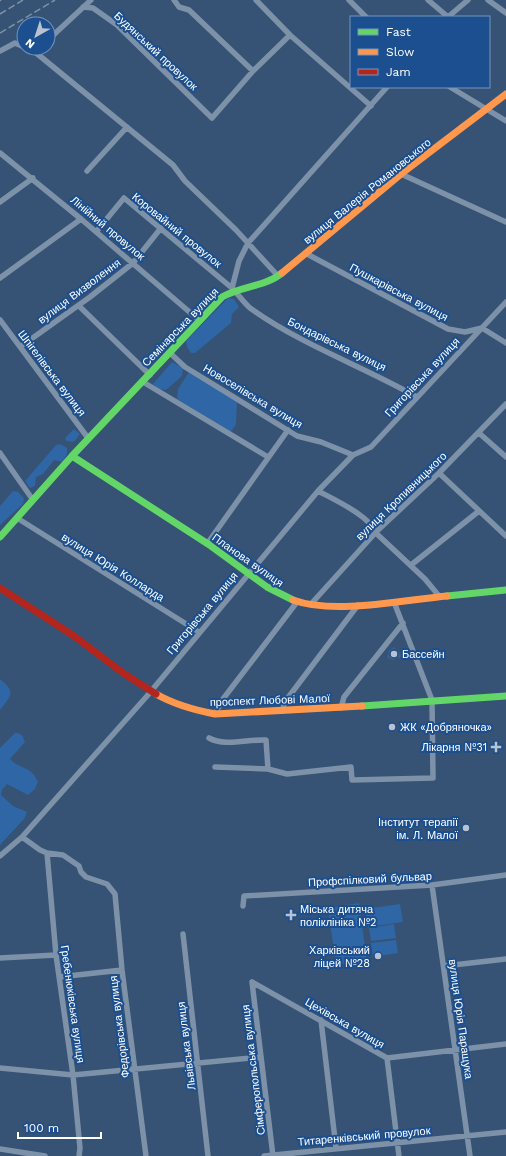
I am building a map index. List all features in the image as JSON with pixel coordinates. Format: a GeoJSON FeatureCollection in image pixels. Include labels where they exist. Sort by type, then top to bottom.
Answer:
{"type":"FeatureCollection","features":[{"type":"Feature","properties":{"kind":"main road","name":"вулиця Валерія Романовського"},"geometry":{"type":"LineString","coordinates":[[233,289],[268,281],[278,276],[307,254],[401,174],[506,94]]}},
{"type":"Feature","properties":{"kind":"main road","name":"Семінарська вулиця"},"geometry":{"type":"LineString","coordinates":[[0,536],[88,438],[150,375],[222,297],[233,289]]}},
{"type":"Feature","properties":{"kind":"main road","name":"Планова вулиця"},"geometry":{"type":"LineString","coordinates":[[72,456],[206,544],[262,586],[279,596],[297,602],[311,604],[358,605],[506,590]]}},
{"type":"Feature","properties":{"kind":"main road","name":"проспект Любові Малої"},"geometry":{"type":"LineString","coordinates":[[0,588],[73,636],[150,691],[187,710],[215,714],[341,708],[432,700],[506,696]]}},
{"type":"Feature","properties":{"kind":"street"},"geometry":{"type":"LineString","coordinates":[[56,32],[91,0]]}},
{"type":"Feature","properties":{"kind":"street"},"geometry":{"type":"LineString","coordinates":[[174,0],[180,7],[189,10],[253,71],[290,35]]}},
{"type":"Feature","properties":{"kind":"street"},"geometry":{"type":"LineString","coordinates":[[256,0],[290,35],[350,88]]}},
{"type":"Feature","properties":{"kind":"street"},"geometry":{"type":"LineString","coordinates":[[349,0],[365,16]]}},
{"type":"Feature","properties":{"kind":"street"},"geometry":{"type":"LineString","coordinates":[[428,0],[447,16]]}},
{"type":"Feature","properties":{"kind":"street"},"geometry":{"type":"LineString","coordinates":[[449,16],[468,0]]}},
{"type":"Feature","properties":{"kind":"street"},"geometry":{"type":"LineString","coordinates":[[488,0],[506,13]]}},
{"type":"Feature","properties":{"kind":"street","name":"Будянський провулок"},"geometry":{"type":"LineString","coordinates":[[83,7],[93,8],[117,25],[212,118],[253,71]]}},
{"type":"Feature","properties":{"kind":"street"},"geometry":{"type":"LineString","coordinates":[[0,51],[16,44]]}},
{"type":"Feature","properties":{"kind":"street"},"geometry":{"type":"LineString","coordinates":[[44,56],[173,165],[185,181],[248,243],[278,276]]}},
{"type":"Feature","properties":{"kind":"street"},"geometry":{"type":"LineString","coordinates":[[350,88],[371,106]]}},
{"type":"Feature","properties":{"kind":"street","name":"Семінарська вулиця"},"geometry":{"type":"LineString","coordinates":[[233,289],[239,261],[248,243],[386,88]]}},
{"type":"Feature","properties":{"kind":"street"},"geometry":{"type":"LineString","coordinates":[[452,88],[506,121]]}},
{"type":"Feature","properties":{"kind":"street"},"geometry":{"type":"LineString","coordinates":[[87,171],[127,126]]}},
{"type":"Feature","properties":{"kind":"street","name":"Лінійний провулок"},"geometry":{"type":"LineString","coordinates":[[0,153],[81,218],[200,320]]}},
{"type":"Feature","properties":{"kind":"street"},"geometry":{"type":"LineString","coordinates":[[401,174],[506,222]]}},
{"type":"Feature","properties":{"kind":"street"},"geometry":{"type":"LineString","coordinates":[[0,202],[33,178]]}},
{"type":"Feature","properties":{"kind":"street","name":"Коровайний провулок"},"geometry":{"type":"LineString","coordinates":[[96,232],[124,198],[233,289]]}},
{"type":"Feature","properties":{"kind":"street"},"geometry":{"type":"LineString","coordinates":[[0,278],[81,218]]}},
{"type":"Feature","properties":{"kind":"street","name":"вулиця Визволення"},"geometry":{"type":"LineString","coordinates":[[20,347],[79,306],[133,263],[161,228]]}},
{"type":"Feature","properties":{"kind":"street","name":"Пушкарівська вулиця"},"geometry":{"type":"LineString","coordinates":[[307,254],[448,329],[465,332],[482,328]]}},
{"type":"Feature","properties":{"kind":"street","name":"Бондарівська вулиця"},"geometry":{"type":"LineString","coordinates":[[233,289],[249,306],[300,340],[388,380],[417,397]]}},
{"type":"Feature","properties":{"kind":"street","name":"Григорівська вулиця"},"geometry":{"type":"LineString","coordinates":[[0,856],[22,838],[150,691],[318,491],[353,455],[371,447],[506,302]]}},
{"type":"Feature","properties":{"kind":"street"},"geometry":{"type":"LineString","coordinates":[[79,306],[150,375]]}},
{"type":"Feature","properties":{"kind":"street","name":"Шпігелівська вулиця"},"geometry":{"type":"LineString","coordinates":[[0,320],[88,438]]}},
{"type":"Feature","properties":{"kind":"street"},"geometry":{"type":"LineString","coordinates":[[482,328],[506,343]]}},
{"type":"Feature","properties":{"kind":"street","name":"Новоселівська вулиця"},"geometry":{"type":"LineString","coordinates":[[170,353],[184,367],[297,436],[321,442],[353,455]]}},
{"type":"Feature","properties":{"kind":"street"},"geometry":{"type":"LineString","coordinates":[[143,382],[268,457]]}},
{"type":"Feature","properties":{"kind":"street","name":"вулиця Кропивницького"},"geometry":{"type":"LineString","coordinates":[[311,604],[377,531],[439,473],[506,404]]}},
{"type":"Feature","properties":{"kind":"street"},"geometry":{"type":"LineString","coordinates":[[206,544],[288,430]]}},
{"type":"Feature","properties":{"kind":"street"},"geometry":{"type":"LineString","coordinates":[[479,433],[506,457]]}},
{"type":"Feature","properties":{"kind":"street"},"geometry":{"type":"LineString","coordinates":[[0,453],[33,500]]}},
{"type":"Feature","properties":{"kind":"street"},"geometry":{"type":"LineString","coordinates":[[439,473],[506,536]]}},
{"type":"Feature","properties":{"kind":"street"},"geometry":{"type":"LineString","coordinates":[[318,491],[351,510],[375,527],[378,535],[411,565],[439,596]]}},
{"type":"Feature","properties":{"kind":"street"},"geometry":{"type":"LineString","coordinates":[[411,565],[479,511]]}},
{"type":"Feature","properties":{"kind":"street","name":"вулиця Юрія Колларда"},"geometry":{"type":"LineString","coordinates":[[17,518],[199,632]]}},
{"type":"Feature","properties":{"kind":"street"},"geometry":{"type":"LineString","coordinates":[[215,714],[223,699],[297,602]]}},
{"type":"Feature","properties":{"kind":"street"},"geometry":{"type":"LineString","coordinates":[[215,767],[268,768],[286,774],[351,767],[352,780],[433,778],[432,700],[394,602]]}},
{"type":"Feature","properties":{"kind":"street"},"geometry":{"type":"LineString","coordinates":[[283,711],[284,703],[358,605]]}},
{"type":"Feature","properties":{"kind":"street"},"geometry":{"type":"LineString","coordinates":[[341,708],[344,697],[403,623]]}},
{"type":"Feature","properties":{"kind":"street"},"geometry":{"type":"LineString","coordinates":[[210,738],[216,742],[224,743],[266,740],[268,768]]}},
{"type":"Feature","properties":{"kind":"street"},"geometry":{"type":"LineString","coordinates":[[22,838],[47,854]]}},
{"type":"Feature","properties":{"kind":"street","name":"Федорівська вулиця"},"geometry":{"type":"LineString","coordinates":[[47,854],[63,855],[79,866],[81,872],[86,877],[107,884],[115,894],[122,970],[146,1156]]}},
{"type":"Feature","properties":{"kind":"street","name":"Гребенюківська вулиця"},"geometry":{"type":"LineString","coordinates":[[47,854],[56,955],[73,1075],[80,1148],[79,1156]]}},
{"type":"Feature","properties":{"kind":"street","name":"Профспілковий бульвар"},"geometry":{"type":"LineString","coordinates":[[243,906],[244,896],[432,885],[506,875]]}},
{"type":"Feature","properties":{"kind":"street","name":"вулиця Юрія Паращука"},"geometry":{"type":"LineString","coordinates":[[432,885],[470,1156]]}},
{"type":"Feature","properties":{"kind":"street","name":"Львівська вулиця"},"geometry":{"type":"LineString","coordinates":[[183,934],[208,1156]]}},
{"type":"Feature","properties":{"kind":"street"},"geometry":{"type":"LineString","coordinates":[[0,958],[56,955]]}},
{"type":"Feature","properties":{"kind":"street"},"geometry":{"type":"LineString","coordinates":[[444,966],[506,959]]}},
{"type":"Feature","properties":{"kind":"street"},"geometry":{"type":"LineString","coordinates":[[59,977],[122,970]]}},
{"type":"Feature","properties":{"kind":"street","name":"Цехівська вулиця"},"geometry":{"type":"LineString","coordinates":[[252,982],[387,1058],[506,1044]]}},
{"type":"Feature","properties":{"kind":"street","name":"Сімферопольська вулиця"},"geometry":{"type":"LineString","coordinates":[[252,982],[273,1155]]}},
{"type":"Feature","properties":{"kind":"street"},"geometry":{"type":"LineString","coordinates":[[321,1020],[336,1148]]}},
{"type":"Feature","properties":{"kind":"street"},"geometry":{"type":"LineString","coordinates":[[0,1068],[73,1075],[261,1057]]}},
{"type":"Feature","properties":{"kind":"street"},"geometry":{"type":"LineString","coordinates":[[387,1058],[399,1156]]}},
{"type":"Feature","properties":{"kind":"street","name":"Титаренківський провулок"},"geometry":{"type":"LineString","coordinates":[[264,1156],[506,1132]]}},
{"type":"Feature","properties":{"kind":"street"},"geometry":{"type":"LineString","coordinates":[[0,1149],[45,1156]]}},
{"type":"Feature","properties":{"kind":"shaded area"},"geometry":{"type":"Polygon","coordinates":[[[228,298],[234,299],[239,307],[232,314],[231,323],[195,353],[191,353],[187,347],[186,341],[228,298]]]}},
{"type":"Feature","properties":{"kind":"shaded area"},"geometry":{"type":"Polygon","coordinates":[[[172,362],[183,368],[182,376],[166,390],[159,389],[153,384],[172,362]]]}},
{"type":"Feature","properties":{"kind":"shaded area"},"geometry":{"type":"Polygon","coordinates":[[[189,372],[237,402],[236,424],[231,432],[177,399],[178,389],[189,372]]]}},
{"type":"Feature","properties":{"kind":"shaded area"},"geometry":{"type":"Polygon","coordinates":[[[74,429],[80,434],[74,442],[66,441],[65,438],[74,429]]]}},
{"type":"Feature","properties":{"kind":"shaded area"},"geometry":{"type":"Polygon","coordinates":[[[60,444],[67,448],[67,454],[62,462],[54,460],[43,474],[36,477],[35,486],[30,488],[25,481],[56,445],[60,444]]]}},
{"type":"Feature","properties":{"kind":"shaded area"},"geometry":{"type":"Polygon","coordinates":[[[13,491],[18,492],[24,498],[23,504],[0,525],[0,506],[13,491]]]}},
{"type":"Feature","properties":{"kind":"shaded area","name":"Бассейн"},"geometry":{"type":"Polygon","coordinates":[[[394,647],[402,655],[399,659],[398,657],[394,660],[387,658],[389,651],[394,647]]]}},
{"type":"Feature","properties":{"kind":"shaded area"},"geometry":{"type":"Polygon","coordinates":[[[0,679],[8,687],[10,694],[0,710],[0,679]]]}},
{"type":"Feature","properties":{"kind":"shaded area"},"geometry":{"type":"Polygon","coordinates":[[[15,733],[22,735],[25,742],[10,759],[29,770],[38,782],[35,789],[28,795],[7,784],[2,790],[1,795],[13,806],[27,812],[24,819],[0,845],[0,748],[15,733]]]}},
{"type":"Feature","properties":{"kind":"shaded area"},"geometry":{"type":"Polygon","coordinates":[[[359,903],[367,961],[336,965],[328,908],[359,903]]]}},
{"type":"Feature","properties":{"kind":"shaded area"},"geometry":{"type":"Polygon","coordinates":[[[400,904],[403,922],[368,927],[365,909],[400,904]]]}},
{"type":"Feature","properties":{"kind":"shaded area"},"geometry":{"type":"Polygon","coordinates":[[[394,924],[396,938],[371,941],[369,928],[394,924]]]}},
{"type":"Feature","properties":{"kind":"shaded area"},"geometry":{"type":"Polygon","coordinates":[[[396,940],[398,953],[373,957],[371,943],[396,940]]]}},
{"type":"Feature","properties":{"kind":"railway"},"geometry":{"type":"LineString","coordinates":[[0,14],[23,0]]}},
{"type":"Feature","properties":{"kind":"railway"},"geometry":{"type":"LineString","coordinates":[[0,33],[55,0]]}},
{"type":"Feature","properties":{"kind":"traffic: fast"},"geometry":{"type":"LineString","coordinates":[[72,456],[222,297],[229,293],[261,284],[282,273]]}},
{"type":"Feature","properties":{"kind":"traffic: fast"},"geometry":{"type":"LineString","coordinates":[[0,537],[72,456],[208,544],[267,587],[293,600]]}},
{"type":"Feature","properties":{"kind":"traffic: fast"},"geometry":{"type":"LineString","coordinates":[[447,596],[506,590]]}},
{"type":"Feature","properties":{"kind":"traffic: fast"},"geometry":{"type":"LineString","coordinates":[[362,706],[506,696]]}},
{"type":"Feature","properties":{"kind":"traffic: slow"},"geometry":{"type":"LineString","coordinates":[[282,273],[401,174],[506,94]]}},
{"type":"Feature","properties":{"kind":"traffic: slow"},"geometry":{"type":"LineString","coordinates":[[293,600],[328,606],[348,606],[390,603],[447,596]]}},
{"type":"Feature","properties":{"kind":"traffic: slow"},"geometry":{"type":"LineString","coordinates":[[156,694],[185,707],[215,714],[362,706]]}},
{"type":"Feature","properties":{"kind":"traffic: jam"},"geometry":{"type":"LineString","coordinates":[[0,588],[74,636],[123,673],[156,694]]}},
{"type":"Feature","properties":{"kind":"place","name":"Бассейн"},"geometry":{"type":"Point","coordinates":[394,654]}},
{"type":"Feature","properties":{"kind":"place","name":"ЖК «Добряночка»"},"geometry":{"type":"Point","coordinates":[392,727]}},
{"type":"Feature","properties":{"kind":"place","name":"Лікарня №31"},"geometry":{"type":"Point","coordinates":[496,747]}},
{"type":"Feature","properties":{"kind":"place","name":"Інститут терапії ім. Л. Малої"},"geometry":{"type":"Point","coordinates":[466,828]}},
{"type":"Feature","properties":{"kind":"place","name":"Міська дитяча поліклініка №2"},"geometry":{"type":"Point","coordinates":[291,915]}},
{"type":"Feature","properties":{"kind":"place","name":"Харківський ліцей №28"},"geometry":{"type":"Point","coordinates":[378,956]}}]}
